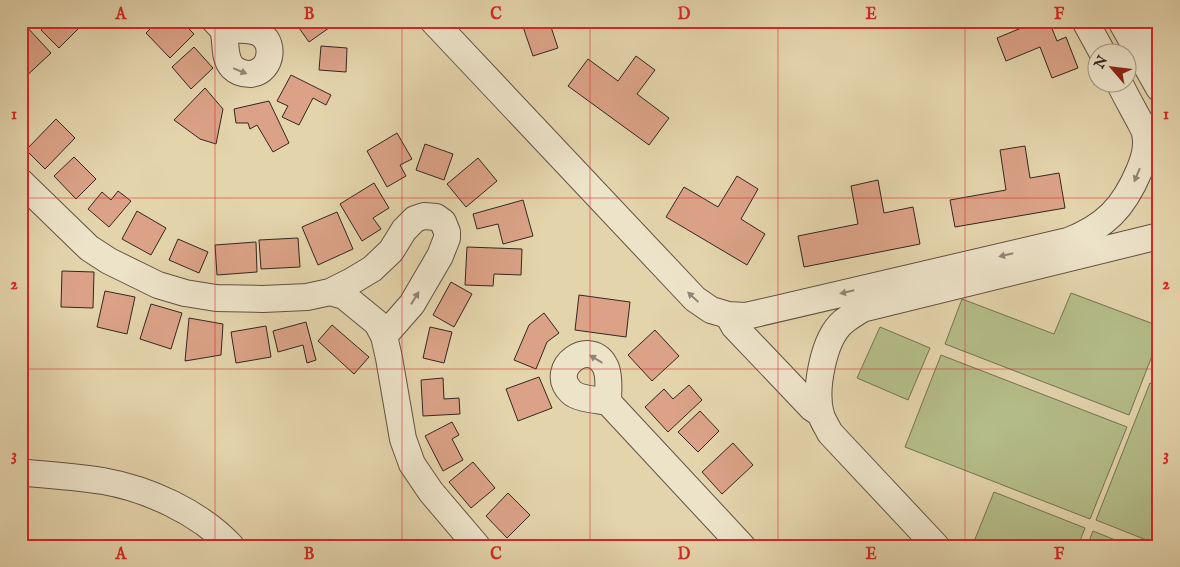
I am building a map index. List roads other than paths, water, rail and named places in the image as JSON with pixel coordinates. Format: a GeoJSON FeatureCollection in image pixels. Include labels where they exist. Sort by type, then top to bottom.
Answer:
{"type":"FeatureCollection","features":[{"type":"Feature","properties":{"kind":"street"},"geometry":{"type":"LineString","coordinates":[[433,21],[695,299],[711,310],[728,315],[746,316],[1081,236],[1101,224],[1116,211],[1127,196],[1137,176],[1146,148],[1145,132],[1124,92]]}},
{"type":"Feature","properties":{"kind":"street"},"geometry":{"type":"LineString","coordinates":[[1084,21],[1096,42]]}},
{"type":"Feature","properties":{"kind":"street"},"geometry":{"type":"LineString","coordinates":[[1120,21],[1159,88]]}},
{"type":"Feature","properties":{"kind":"street"},"geometry":{"type":"LineString","coordinates":[[1142,21],[1159,49]]}},
{"type":"Feature","properties":{"kind":"street"},"geometry":{"type":"LineString","coordinates":[[21,182],[89,248],[109,261],[158,285],[186,293],[216,298],[263,299],[307,297],[330,292],[352,282],[372,268],[391,251],[404,230],[415,219],[424,216],[436,217],[443,222],[447,232],[447,238],[440,256],[412,304],[384,336]]}},
{"type":"Feature","properties":{"kind":"street"},"geometry":{"type":"LineString","coordinates":[[936,546],[830,433],[821,414],[818,392],[823,362],[832,335],[842,322],[862,309],[1159,236]]}},
{"type":"Feature","properties":{"kind":"street"},"geometry":{"type":"LineString","coordinates":[[330,292],[344,296],[377,323],[384,336],[403,439],[412,464],[431,492],[477,546]]}},
{"type":"Feature","properties":{"kind":"street"},"geometry":{"type":"LineString","coordinates":[[728,315],[734,326],[812,408],[821,414]]}},
{"type":"Feature","properties":{"kind":"street"},"geometry":{"type":"LineString","coordinates":[[608,402],[742,546]]}},
{"type":"Feature","properties":{"kind":"street"},"geometry":{"type":"LineString","coordinates":[[23,472],[104,481],[130,487],[157,497],[188,512],[224,538],[231,546]]}}]}
